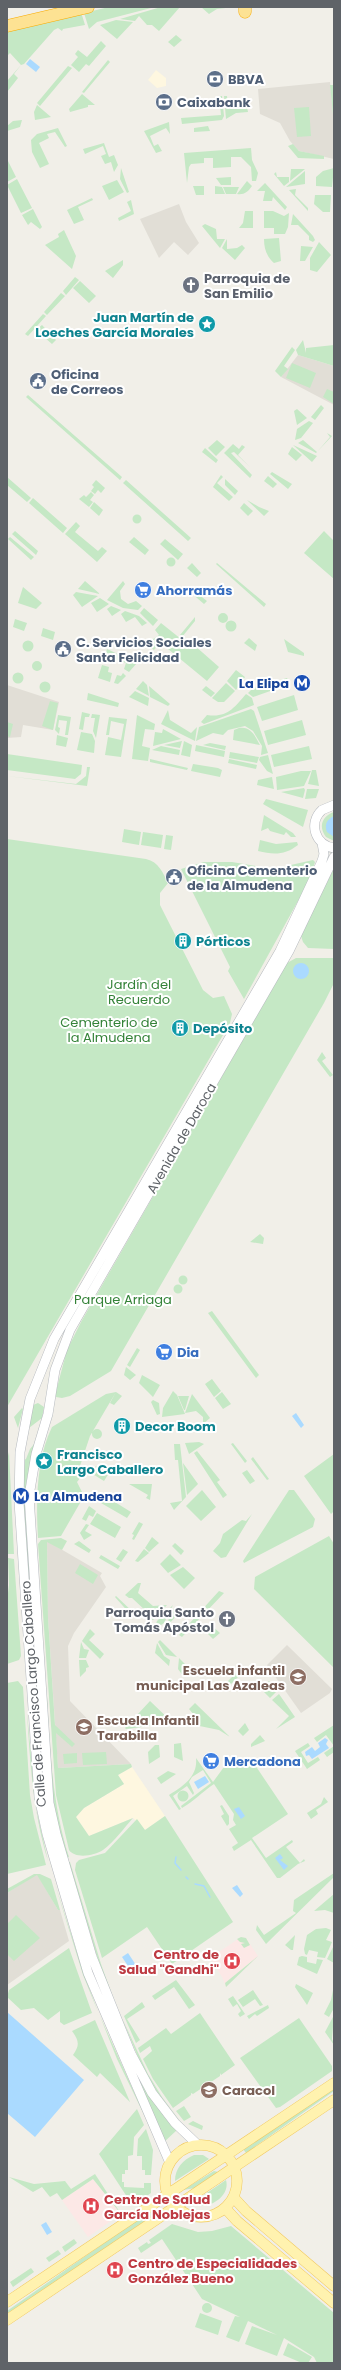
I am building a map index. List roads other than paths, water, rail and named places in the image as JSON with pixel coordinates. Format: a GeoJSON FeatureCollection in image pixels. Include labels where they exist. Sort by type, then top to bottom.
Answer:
{"type":"FeatureCollection","features":[{"type":"Feature","properties":{"kind":"highway"},"geometry":{"type":"LineString","coordinates":[[7,22],[55,7]]}},
{"type":"Feature","properties":{"kind":"highway"},"geometry":{"type":"LineString","coordinates":[[7,26],[88,7]]}},
{"type":"Feature","properties":{"kind":"main road"},"geometry":{"type":"LineString","coordinates":[[334,805],[322,810],[315,821],[316,834],[322,843],[334,848]]}},
{"type":"Feature","properties":{"kind":"main road","name":"Avenida de Daroca"},"geometry":{"type":"LineString","coordinates":[[48,1350],[280,951],[322,861],[324,854],[322,843]]}},
{"type":"Feature","properties":{"kind":"main road","name":"Avenida de Daroca"},"geometry":{"type":"LineString","coordinates":[[44,1424],[54,1370],[79,1312],[289,951],[334,857]]}},
{"type":"Feature","properties":{"kind":"main road","name":"Calle de Francisco Largo Caballero"},"geometry":{"type":"LineString","coordinates":[[48,1350],[25,1414],[20,1452],[19,1502],[39,1797],[46,1834],[88,1973],[170,2163]]}},
{"type":"Feature","properties":{"kind":"main road","name":"Calle de Francisco Largo Caballero"},"geometry":{"type":"LineString","coordinates":[[44,1424],[33,1466],[29,1496],[47,1786],[52,1822],[92,1956],[131,2054],[152,2093],[175,2123],[198,2145]]}},
{"type":"Feature","properties":{"kind":"main road"},"geometry":{"type":"LineString","coordinates":[[7,2302],[334,2083]]}},
{"type":"Feature","properties":{"kind":"main road"},"geometry":{"type":"LineString","coordinates":[[281,2136],[300,2117],[334,2094]]}},
{"type":"Feature","properties":{"kind":"main road"},"geometry":{"type":"LineString","coordinates":[[7,2320],[334,2100]]}},
{"type":"Feature","properties":{"kind":"main road"},"geometry":{"type":"LineString","coordinates":[[198,2145],[210,2146],[227,2155],[235,2167],[238,2182],[234,2198],[226,2209],[214,2216],[197,2218],[186,2215],[175,2207],[167,2194],[165,2182],[170,2163],[179,2153],[198,2145]]}},
{"type":"Feature","properties":{"kind":"main road"},"geometry":{"type":"LineString","coordinates":[[234,2198],[246,2211],[334,2286]]}},
{"type":"Feature","properties":{"kind":"main road"},"geometry":{"type":"LineString","coordinates":[[226,2209],[237,2221],[334,2303]]}},
{"type":"Feature","properties":{"kind":"main road"},"geometry":{"type":"LineString","coordinates":[[7,2308],[51,2278],[60,2266]]}},
{"type":"Feature","properties":{"kind":"water"},"geometry":{"type":"Polygon","coordinates":[[[30,59],[40,67],[36,72],[26,64],[30,59]]]}},
{"type":"Feature","properties":{"kind":"water"},"geometry":{"type":"Polygon","coordinates":[[[334,816],[334,837],[327,832],[326,825],[334,816]]]}},
{"type":"Feature","properties":{"kind":"water"},"geometry":{"type":"Polygon","coordinates":[[[301,963],[307,965],[309,971],[307,977],[301,979],[295,977],[293,971],[295,965],[301,963]]]}},
{"type":"Feature","properties":{"kind":"water"},"geometry":{"type":"Polygon","coordinates":[[[296,1413],[304,1425],[301,1428],[292,1416],[296,1413]]]}},
{"type":"Feature","properties":{"kind":"water"},"geometry":{"type":"Polygon","coordinates":[[[325,1738],[328,1740],[326,1744],[329,1748],[312,1759],[309,1755],[306,1756],[305,1752],[312,1747],[315,1751],[320,1747],[318,1743],[325,1738]]]}},
{"type":"Feature","properties":{"kind":"water"},"geometry":{"type":"Polygon","coordinates":[[[205,1776],[209,1782],[198,1789],[194,1782],[205,1776]]]}},
{"type":"Feature","properties":{"kind":"water"},"geometry":{"type":"Polygon","coordinates":[[[239,1807],[245,1816],[241,1819],[234,1809],[239,1807]]]}},
{"type":"Feature","properties":{"kind":"water"},"geometry":{"type":"Polygon","coordinates":[[[280,1854],[283,1858],[280,1860],[288,1866],[284,1870],[275,1858],[280,1854]]]}},
{"type":"Feature","properties":{"kind":"water"},"geometry":{"type":"Polygon","coordinates":[[[237,1885],[243,1894],[240,1897],[232,1888],[237,1885]]]}},
{"type":"Feature","properties":{"kind":"water"},"geometry":{"type":"Polygon","coordinates":[[[128,1953],[136,1965],[130,1969],[122,1957],[128,1953]]]}},
{"type":"Feature","properties":{"kind":"water"},"geometry":{"type":"Polygon","coordinates":[[[7,2012],[84,2080],[35,2137],[7,2113],[7,2012]]]}},
{"type":"Feature","properties":{"kind":"water"},"geometry":{"type":"Polygon","coordinates":[[[46,2222],[52,2232],[47,2235],[41,2225],[46,2222]]]}},
{"type":"Feature","properties":{"kind":"waterway"},"geometry":{"type":"LineString","coordinates":[[176,1857],[175,1863],[181,1870]]}},
{"type":"Feature","properties":{"kind":"waterway"},"geometry":{"type":"LineString","coordinates":[[195,1884],[204,1886],[210,1897]]}},
{"type":"Feature","properties":{"kind":"place","name":"BBVA"},"geometry":{"type":"Point","coordinates":[215,79]}},
{"type":"Feature","properties":{"kind":"place","name":"Caixabank"},"geometry":{"type":"Point","coordinates":[164,102]}},
{"type":"Feature","properties":{"kind":"place","name":"Parroquia de San Emilio"},"geometry":{"type":"Point","coordinates":[191,285]}},
{"type":"Feature","properties":{"kind":"place","name":"Juan Martín de Loeches García Morales"},"geometry":{"type":"Point","coordinates":[207,324]}},
{"type":"Feature","properties":{"kind":"place","name":"Oficina de Correos"},"geometry":{"type":"Point","coordinates":[38,381]}},
{"type":"Feature","properties":{"kind":"place","name":"Ahorramás"},"geometry":{"type":"Point","coordinates":[143,590]}},
{"type":"Feature","properties":{"kind":"place","name":"C. Servicios Sociales Santa Felicidad"},"geometry":{"type":"Point","coordinates":[63,649]}},
{"type":"Feature","properties":{"kind":"place","name":"La Elipa"},"geometry":{"type":"Point","coordinates":[302,683]}},
{"type":"Feature","properties":{"kind":"place","name":"Oficina Cementerio de la Almudena"},"geometry":{"type":"Point","coordinates":[174,877]}},
{"type":"Feature","properties":{"kind":"place","name":"Pórticos"},"geometry":{"type":"Point","coordinates":[183,941]}},
{"type":"Feature","properties":{"kind":"place","name":"Depósito"},"geometry":{"type":"Point","coordinates":[180,1028]}},
{"type":"Feature","properties":{"kind":"place","name":"Dia"},"geometry":{"type":"Point","coordinates":[164,1352]}},
{"type":"Feature","properties":{"kind":"place","name":"Decor Boom"},"geometry":{"type":"Point","coordinates":[122,1426]}},
{"type":"Feature","properties":{"kind":"place","name":"Francisco Largo Caballero"},"geometry":{"type":"Point","coordinates":[44,1461]}},
{"type":"Feature","properties":{"kind":"place","name":"La Almudena"},"geometry":{"type":"Point","coordinates":[21,1496]}},
{"type":"Feature","properties":{"kind":"place","name":"Parroquia Santo Tomás Apóstol"},"geometry":{"type":"Point","coordinates":[227,1619]}},
{"type":"Feature","properties":{"kind":"place","name":"Escuela infantil municipal Las Azaleas"},"geometry":{"type":"Point","coordinates":[298,1677]}},
{"type":"Feature","properties":{"kind":"place","name":"Escuela Infantil Tarabilla"},"geometry":{"type":"Point","coordinates":[84,1727]}},
{"type":"Feature","properties":{"kind":"place","name":"Mercadona"},"geometry":{"type":"Point","coordinates":[211,1761]}},
{"type":"Feature","properties":{"kind":"place","name":"Centro de Salud \"Gandhi\""},"geometry":{"type":"Point","coordinates":[232,1961]}},
{"type":"Feature","properties":{"kind":"place","name":"Caracol"},"geometry":{"type":"Point","coordinates":[209,2090]}},
{"type":"Feature","properties":{"kind":"place","name":"Centro de Salud García Noblejas"},"geometry":{"type":"Point","coordinates":[91,2206]}},
{"type":"Feature","properties":{"kind":"place","name":"Centro de Especialidades González Bueno"},"geometry":{"type":"Point","coordinates":[115,2270]}},
{"type":"Feature","properties":{"kind":"park label","name":"Jardín del Recuerdo"},"geometry":{"type":"Point","coordinates":[139,992]}},
{"type":"Feature","properties":{"kind":"park label","name":"Cementerio de la Almudena"},"geometry":{"type":"Point","coordinates":[109,1030]}},
{"type":"Feature","properties":{"kind":"park label","name":"Parque Arriaga"},"geometry":{"type":"Point","coordinates":[123,1299]}}]}
